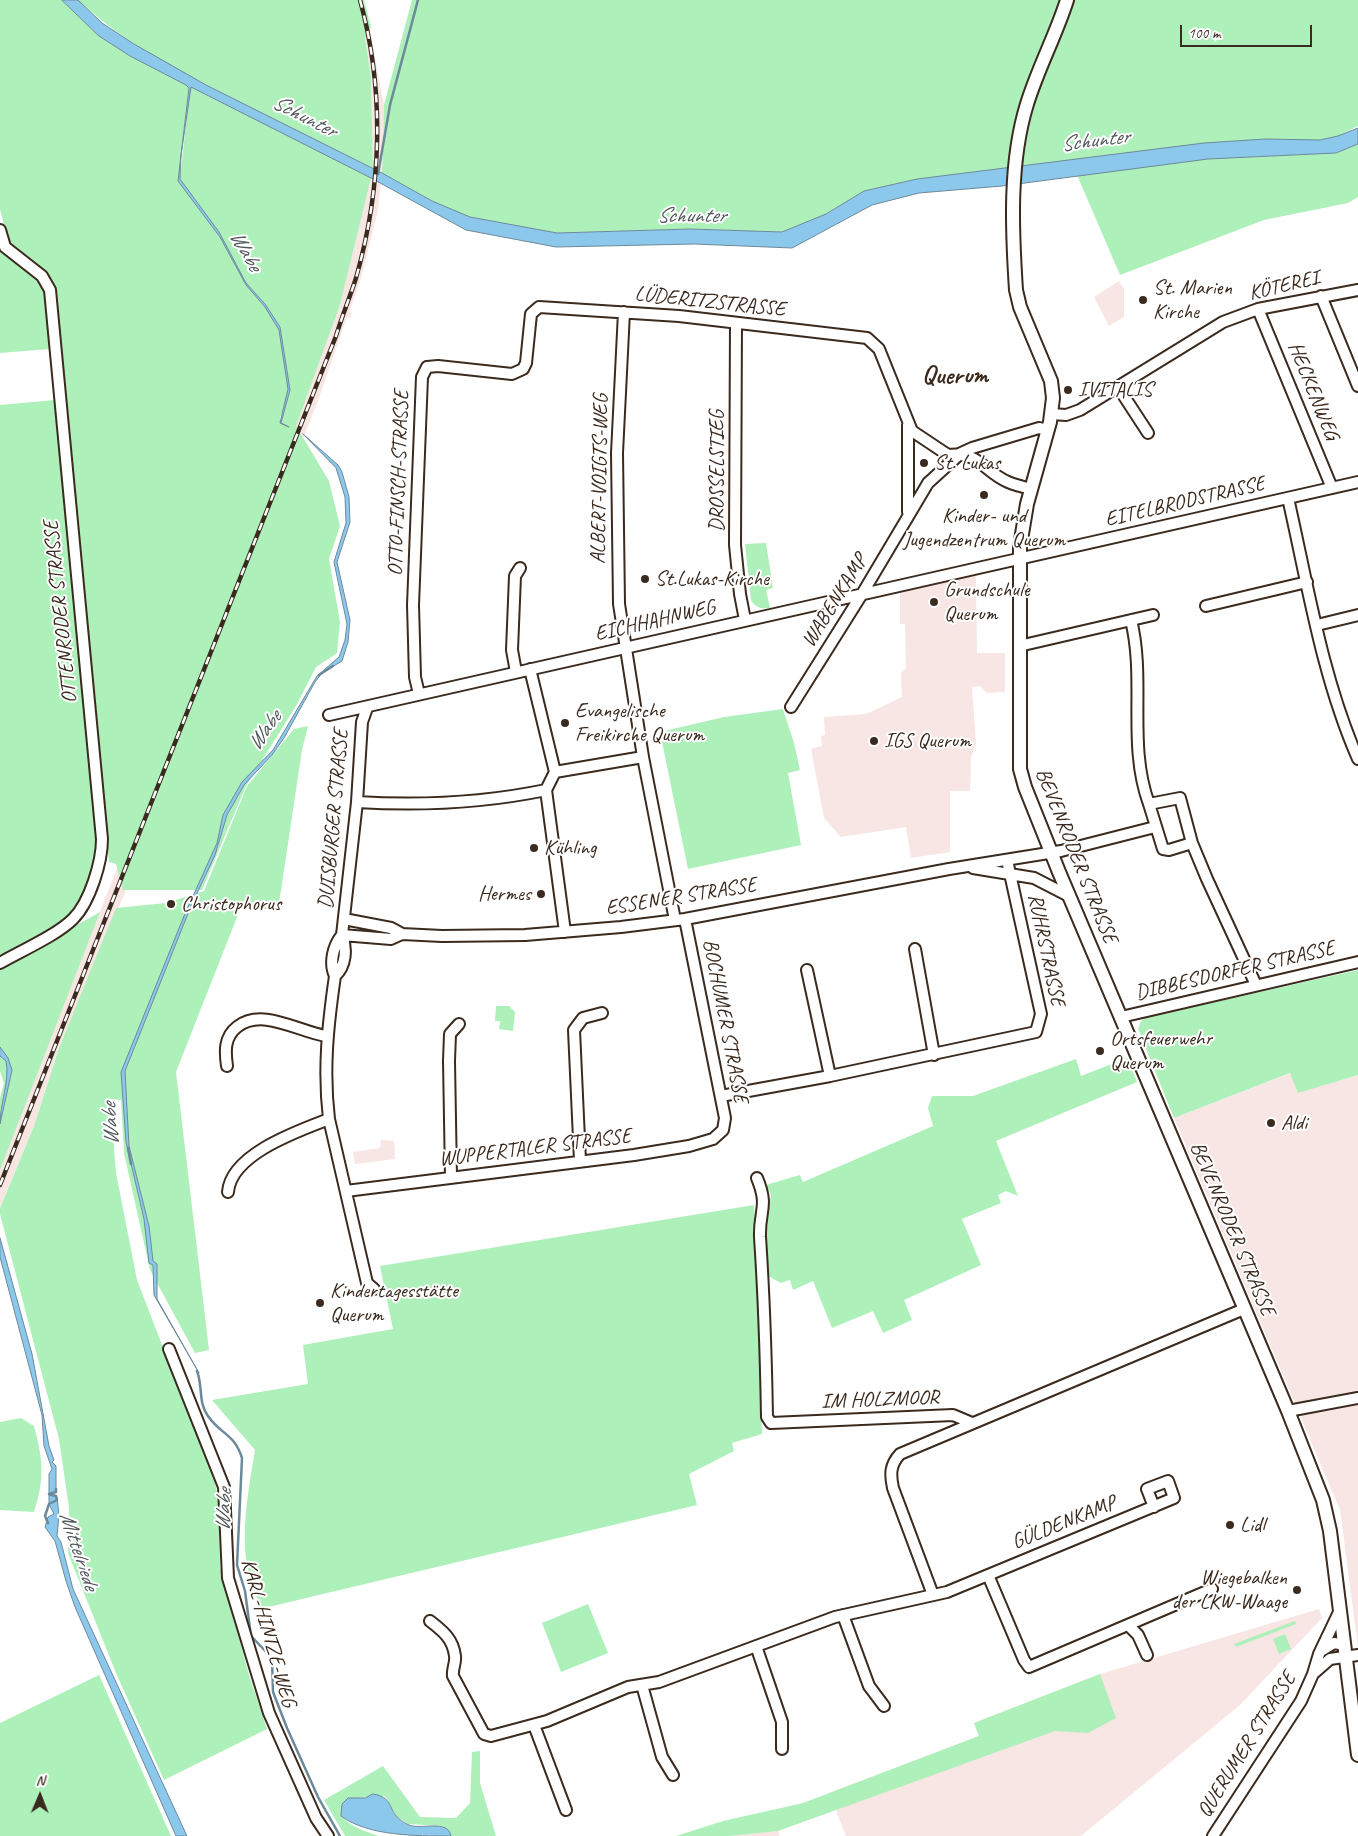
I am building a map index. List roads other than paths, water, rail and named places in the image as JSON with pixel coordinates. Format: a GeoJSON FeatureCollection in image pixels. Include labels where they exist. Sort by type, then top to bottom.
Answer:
{"type":"FeatureCollection","features":[{"type":"Feature","properties":{"kind":"main road","name":"BEVENRODER STRASSE"},"geometry":{"type":"LineString","coordinates":[[1067,0],[1022,122],[1016,163],[1016,290],[1020,307],[1051,381],[1053,398],[1052,414],[1024,518],[1019,558],[1020,769],[1025,787],[1051,853],[1288,1411],[1323,1500],[1330,1531],[1340,1609],[1350,1652],[1358,1755]]}},
{"type":"Feature","properties":{"kind":"street","name":"OTTENRODER STRASSE"},"geometry":{"type":"LineString","coordinates":[[0,230],[5,247],[42,276],[50,290],[102,852],[98,869],[86,898],[74,918],[0,963]]}},
{"type":"Feature","properties":{"kind":"street","name":"KÖTEREI"},"geometry":{"type":"LineString","coordinates":[[1052,414],[1073,413],[1223,322],[1258,308],[1358,290]]}},
{"type":"Feature","properties":{"kind":"street"},"geometry":{"type":"LineString","coordinates":[[1321,296],[1358,386]]}},
{"type":"Feature","properties":{"kind":"street","name":"LÜDERITZSTRASSE"},"geometry":{"type":"LineString","coordinates":[[519,372],[526,363],[531,314],[534,309],[547,307],[624,312],[861,337],[870,340],[879,349],[908,425]]}},
{"type":"Feature","properties":{"kind":"street","name":"HECKENWEG"},"geometry":{"type":"LineString","coordinates":[[1258,308],[1332,488]]}},
{"type":"Feature","properties":{"kind":"street","name":"ALBERT-VOIGTS-WEG"},"geometry":{"type":"LineString","coordinates":[[624,312],[618,411],[616,497],[619,604],[625,647]]}},
{"type":"Feature","properties":{"kind":"street","name":"DROSSELSTIEG"},"geometry":{"type":"LineString","coordinates":[[736,323],[736,545],[740,594],[745,620]]}},
{"type":"Feature","properties":{"kind":"street","name":"OTTO-FINSCH-STRASSE"},"geometry":{"type":"LineString","coordinates":[[419,694],[415,678],[413,613],[422,377],[427,367],[438,366],[512,374],[519,372]]}},
{"type":"Feature","properties":{"kind":"street"},"geometry":{"type":"LineString","coordinates":[[1118,387],[1148,433]]}},
{"type":"Feature","properties":{"kind":"street"},"geometry":{"type":"LineString","coordinates":[[908,425],[912,430],[948,454],[961,453],[1039,428],[1048,430]]}},
{"type":"Feature","properties":{"kind":"street"},"geometry":{"type":"LineString","coordinates":[[908,425],[908,513]]}},
{"type":"Feature","properties":{"kind":"street"},"geometry":{"type":"LineString","coordinates":[[961,453],[971,456],[1007,482],[1031,489]]}},
{"type":"Feature","properties":{"kind":"street","name":"WABENKAMP"},"geometry":{"type":"LineString","coordinates":[[791,706],[862,594],[908,513],[928,483],[961,453]]}},
{"type":"Feature","properties":{"kind":"street","name":"EITELBRODSTRASSE"},"geometry":{"type":"LineString","coordinates":[[1019,558],[1358,482]]}},
{"type":"Feature","properties":{"kind":"street"},"geometry":{"type":"LineString","coordinates":[[1288,498],[1333,690],[1357,752]]}},
{"type":"Feature","properties":{"kind":"street","name":"EICHHAHNWEG"},"geometry":{"type":"LineString","coordinates":[[329,715],[367,708],[419,694],[745,620],[772,616],[1019,558]]}},
{"type":"Feature","properties":{"kind":"street"},"geometry":{"type":"LineString","coordinates":[[516,672],[512,650],[515,576],[520,568]]}},
{"type":"Feature","properties":{"kind":"street"},"geometry":{"type":"LineString","coordinates":[[1206,606],[1307,582]]}},
{"type":"Feature","properties":{"kind":"street"},"geometry":{"type":"LineString","coordinates":[[1019,646],[1153,615]]}},
{"type":"Feature","properties":{"kind":"street"},"geometry":{"type":"LineString","coordinates":[[1317,625],[1358,615]]}},
{"type":"Feature","properties":{"kind":"street"},"geometry":{"type":"LineString","coordinates":[[1132,620],[1136,654],[1138,757],[1155,827],[1163,849],[1169,850],[1192,843]]}},
{"type":"Feature","properties":{"kind":"street","name":"BOCHUMER STRASSE"},"geometry":{"type":"LineString","coordinates":[[625,647],[643,757],[722,1096],[725,1118],[723,1130]]}},
{"type":"Feature","properties":{"kind":"street"},"geometry":{"type":"LineString","coordinates":[[530,669],[555,772],[546,790],[565,932]]}},
{"type":"Feature","properties":{"kind":"street","name":"DUISBURGER STRASSE"},"geometry":{"type":"LineString","coordinates":[[367,708],[362,722],[357,802],[342,935],[336,943],[332,968],[335,976],[326,1036],[326,1094],[329,1120],[367,1283],[374,1289]]}},
{"type":"Feature","properties":{"kind":"street"},"geometry":{"type":"LineString","coordinates":[[555,772],[643,757]]}},
{"type":"Feature","properties":{"kind":"street"},"geometry":{"type":"LineString","coordinates":[[357,802],[442,804],[492,799],[546,790]]}},
{"type":"Feature","properties":{"kind":"street"},"geometry":{"type":"LineString","coordinates":[[1150,804],[1180,798],[1192,843],[1223,916],[1256,985]]}},
{"type":"Feature","properties":{"kind":"street","name":"ESSENER STRASSE"},"geometry":{"type":"LineString","coordinates":[[344,919],[391,928],[402,934],[482,936],[565,932],[680,920],[962,867],[1051,853],[1155,827]]}},
{"type":"Feature","properties":{"kind":"street","name":"RUHRSTRASSE"},"geometry":{"type":"LineString","coordinates":[[722,1096],[934,1055],[1036,1032],[1041,1014],[1006,860]]}},
{"type":"Feature","properties":{"kind":"street","name":"ESSENER STRASSE"},"geometry":{"type":"LineString","coordinates":[[962,867],[1034,878],[1069,896]]}},
{"type":"Feature","properties":{"kind":"street","name":"ESSENER STRASSE"},"geometry":{"type":"LineString","coordinates":[[342,935],[391,940],[402,934]]}},
{"type":"Feature","properties":{"kind":"street"},"geometry":{"type":"LineString","coordinates":[[915,949],[934,1055]]}},
{"type":"Feature","properties":{"kind":"street","name":"DIBBESDORFER STRASSE"},"geometry":{"type":"LineString","coordinates":[[1121,1018],[1358,962]]}},
{"type":"Feature","properties":{"kind":"street"},"geometry":{"type":"LineString","coordinates":[[808,970],[830,1076]]}},
{"type":"Feature","properties":{"kind":"street"},"geometry":{"type":"LineString","coordinates":[[580,1162],[574,1030],[583,1018],[602,1013]]}},
{"type":"Feature","properties":{"kind":"street"},"geometry":{"type":"LineString","coordinates":[[227,1066],[226,1050],[229,1035],[239,1024],[247,1021],[268,1020],[312,1034],[326,1036]]}},
{"type":"Feature","properties":{"kind":"street"},"geometry":{"type":"LineString","coordinates":[[451,1177],[450,1034],[459,1024]]}},
{"type":"Feature","properties":{"kind":"street"},"geometry":{"type":"LineString","coordinates":[[228,1192],[229,1181],[248,1160],[280,1140],[329,1120]]}},
{"type":"Feature","properties":{"kind":"street","name":"WUPPERTALER STRASSE"},"geometry":{"type":"LineString","coordinates":[[346,1191],[580,1162],[698,1144],[713,1139],[723,1130]]}},
{"type":"Feature","properties":{"kind":"street","name":"IM HOLZMOOR"},"geometry":{"type":"LineString","coordinates":[[757,1178],[764,1200],[760,1236],[765,1289],[767,1417],[771,1423],[954,1415],[972,1423]]}},
{"type":"Feature","properties":{"kind":"street"},"geometry":{"type":"LineString","coordinates":[[933,1595],[893,1488],[891,1470],[893,1462],[900,1454],[1244,1309]]}},
{"type":"Feature","properties":{"kind":"street","name":"KARL-HINTZE-WEG"},"geometry":{"type":"LineString","coordinates":[[169,1349],[224,1488],[228,1578],[270,1713],[316,1818],[328,1836]]}},
{"type":"Feature","properties":{"kind":"street"},"geometry":{"type":"LineString","coordinates":[[1288,1411],[1358,1398]]}},
{"type":"Feature","properties":{"kind":"street","name":"GÜLDENKAMP"},"geometry":{"type":"LineString","coordinates":[[430,1621],[448,1634],[456,1658],[452,1669],[453,1676],[484,1734],[491,1736],[534,1725],[628,1687],[659,1682],[844,1615],[933,1595],[988,1575],[1154,1507]]}},
{"type":"Feature","properties":{"kind":"street"},"geometry":{"type":"LineString","coordinates":[[988,1575],[1024,1660],[1029,1667],[1212,1589]]}},
{"type":"Feature","properties":{"kind":"street","name":"QUERUMER STRASSE"},"geometry":{"type":"LineString","coordinates":[[1213,1836],[1294,1713],[1313,1674],[1319,1654],[1340,1609]]}},
{"type":"Feature","properties":{"kind":"street"},"geometry":{"type":"LineString","coordinates":[[844,1615],[869,1686],[884,1706]]}},
{"type":"Feature","properties":{"kind":"street"},"geometry":{"type":"LineString","coordinates":[[1129,1626],[1138,1635],[1147,1655]]}},
{"type":"Feature","properties":{"kind":"street"},"geometry":{"type":"LineString","coordinates":[[1319,1654],[1334,1643],[1350,1652]]}},
{"type":"Feature","properties":{"kind":"street"},"geometry":{"type":"LineString","coordinates":[[756,1646],[782,1722],[782,1749]]}},
{"type":"Feature","properties":{"kind":"street","name":"QUERUMER STRASSE"},"geometry":{"type":"LineString","coordinates":[[1313,1674],[1330,1659],[1350,1652]]}},
{"type":"Feature","properties":{"kind":"street"},"geometry":{"type":"LineString","coordinates":[[642,1685],[662,1757],[673,1775]]}},
{"type":"Feature","properties":{"kind":"street"},"geometry":{"type":"LineString","coordinates":[[534,1725],[566,1810]]}},
{"type":"Feature","properties":{"kind":"water"},"geometry":{"type":"Polygon","coordinates":[[[62,0],[78,0],[102,23],[134,44],[206,85],[382,173],[432,201],[470,217],[557,233],[690,229],[782,232],[826,214],[864,191],[917,179],[1204,143],[1265,139],[1320,140],[1338,136],[1358,128],[1358,144],[1336,153],[1208,159],[1002,186],[919,193],[872,205],[792,248],[694,244],[556,247],[466,230],[371,178],[191,87],[181,152],[189,88],[130,56],[99,36],[62,0]]]}},
{"type":"Feature","properties":{"kind":"water"},"geometry":{"type":"Polygon","coordinates":[[[181,156],[180,179],[219,232],[246,283],[265,304],[280,327],[290,390],[281,423],[289,427],[280,423],[288,389],[279,330],[265,307],[246,285],[220,237],[178,181],[181,156]]]}},
{"type":"Feature","properties":{"kind":"water"},"geometry":{"type":"Polygon","coordinates":[[[303,434],[338,465],[342,472],[349,497],[350,522],[337,562],[350,620],[348,642],[342,661],[322,673],[315,682],[284,738],[272,755],[244,785],[227,815],[215,855],[191,906],[125,1071],[129,1146],[149,1226],[153,1261],[157,1264],[157,1299],[199,1373],[154,1295],[153,1265],[149,1263],[144,1219],[126,1142],[121,1072],[184,916],[217,843],[223,815],[242,782],[273,750],[317,676],[339,657],[345,640],[347,624],[334,562],[346,523],[345,497],[336,468],[303,434]]]}},
{"type":"Feature","properties":{"kind":"water"},"geometry":{"type":"Polygon","coordinates":[[[0,1047],[8,1058],[12,1070],[0,1124],[7,1069],[6,1061],[0,1056],[0,1047]]]}},
{"type":"Feature","properties":{"kind":"water"},"geometry":{"type":"Polygon","coordinates":[[[0,1238],[32,1354],[49,1446],[54,1460],[52,1462],[56,1466],[56,1492],[49,1495],[49,1474],[52,1469],[44,1446],[42,1415],[0,1257],[0,1238]]]}},
{"type":"Feature","properties":{"kind":"water"},"geometry":{"type":"Polygon","coordinates":[[[49,1495],[57,1497],[59,1515],[57,1536],[61,1542],[73,1589],[187,1836],[176,1836],[75,1607],[55,1541],[45,1527],[48,1517],[54,1514],[49,1504],[49,1495]]]}},
{"type":"Feature","properties":{"kind":"water"},"geometry":{"type":"Polygon","coordinates":[[[373,1794],[386,1799],[401,1821],[414,1826],[440,1826],[449,1831],[451,1836],[407,1835],[378,1831],[352,1823],[341,1816],[342,1804],[348,1798],[365,1798],[373,1794]]]}},
{"type":"Feature","properties":{"kind":"waterway"},"geometry":{"type":"LineString","coordinates":[[378,174],[390,105],[418,0]]}},
{"type":"Feature","properties":{"kind":"waterway","name":"Wabe"},"geometry":{"type":"LineString","coordinates":[[319,675],[333,666]]}},
{"type":"Feature","properties":{"kind":"waterway","name":"Wabe"},"geometry":{"type":"LineString","coordinates":[[128,1148],[131,1164]]}},
{"type":"Feature","properties":{"kind":"waterway","name":"Wabe"},"geometry":{"type":"LineString","coordinates":[[197,1371],[205,1411],[235,1444],[242,1458],[237,1565],[245,1591],[251,1636],[272,1658],[273,1692],[318,1797],[340,1836]]}},
{"type":"Feature","properties":{"kind":"waterway","name":"Mittelriede"},"geometry":{"type":"LineString","coordinates":[[48,1523],[45,1516],[49,1504],[57,1500],[56,1496],[49,1494],[56,1492],[56,1489]]}},
{"type":"Feature","properties":{"kind":"railway"},"geometry":{"type":"LineString","coordinates":[[0,1185],[336,336],[356,278],[365,244],[371,209],[377,139],[374,69],[360,0]]}},
{"type":"Feature","properties":{"kind":"place","name":"St. Marien Kirche"},"geometry":{"type":"Point","coordinates":[1143,300]}},
{"type":"Feature","properties":{"kind":"place","name":"IVITALIS"},"geometry":{"type":"Point","coordinates":[1068,390]}},
{"type":"Feature","properties":{"kind":"place","name":"St. Lukas"},"geometry":{"type":"Point","coordinates":[924,463]}},
{"type":"Feature","properties":{"kind":"place","name":"Kinder- und Jugendzentrum Querum"},"geometry":{"type":"Point","coordinates":[984,495]}},
{"type":"Feature","properties":{"kind":"place","name":"St.Lukas-Kirche"},"geometry":{"type":"Point","coordinates":[645,579]}},
{"type":"Feature","properties":{"kind":"place","name":"Grundschule Querum"},"geometry":{"type":"Point","coordinates":[934,602]}},
{"type":"Feature","properties":{"kind":"place","name":"Evangelische Freikirche Querum"},"geometry":{"type":"Point","coordinates":[565,723]}},
{"type":"Feature","properties":{"kind":"place","name":"IGS Querum"},"geometry":{"type":"Point","coordinates":[874,741]}},
{"type":"Feature","properties":{"kind":"place","name":"Kühling"},"geometry":{"type":"Point","coordinates":[534,848]}},
{"type":"Feature","properties":{"kind":"place","name":"Hermes"},"geometry":{"type":"Point","coordinates":[541,894]}},
{"type":"Feature","properties":{"kind":"place","name":"Christophorus"},"geometry":{"type":"Point","coordinates":[171,904]}},
{"type":"Feature","properties":{"kind":"place","name":"Ortsfeuerwehr Querum"},"geometry":{"type":"Point","coordinates":[1100,1051]}},
{"type":"Feature","properties":{"kind":"place","name":"Aldi"},"geometry":{"type":"Point","coordinates":[1271,1123]}},
{"type":"Feature","properties":{"kind":"place","name":"Kindertagesstätte Querum"},"geometry":{"type":"Point","coordinates":[320,1303]}},
{"type":"Feature","properties":{"kind":"place","name":"Lidl"},"geometry":{"type":"Point","coordinates":[1230,1525]}},
{"type":"Feature","properties":{"kind":"place","name":"Wiegebalken der LKW-Waage"},"geometry":{"type":"Point","coordinates":[1297,1590]}},
{"type":"Feature","properties":{"kind":"district","name":"Querum"},"geometry":{"type":"Point","coordinates":[955,376]}},
{"type":"Feature","properties":{"kind":"water label","name":"Schunter"},"geometry":{"type":"Point","coordinates":[304,117]}},
{"type":"Feature","properties":{"kind":"water label","name":"Schunter"},"geometry":{"type":"Point","coordinates":[1095,141]}},
{"type":"Feature","properties":{"kind":"water label","name":"Schunter"},"geometry":{"type":"Point","coordinates":[691,216]}}]}
